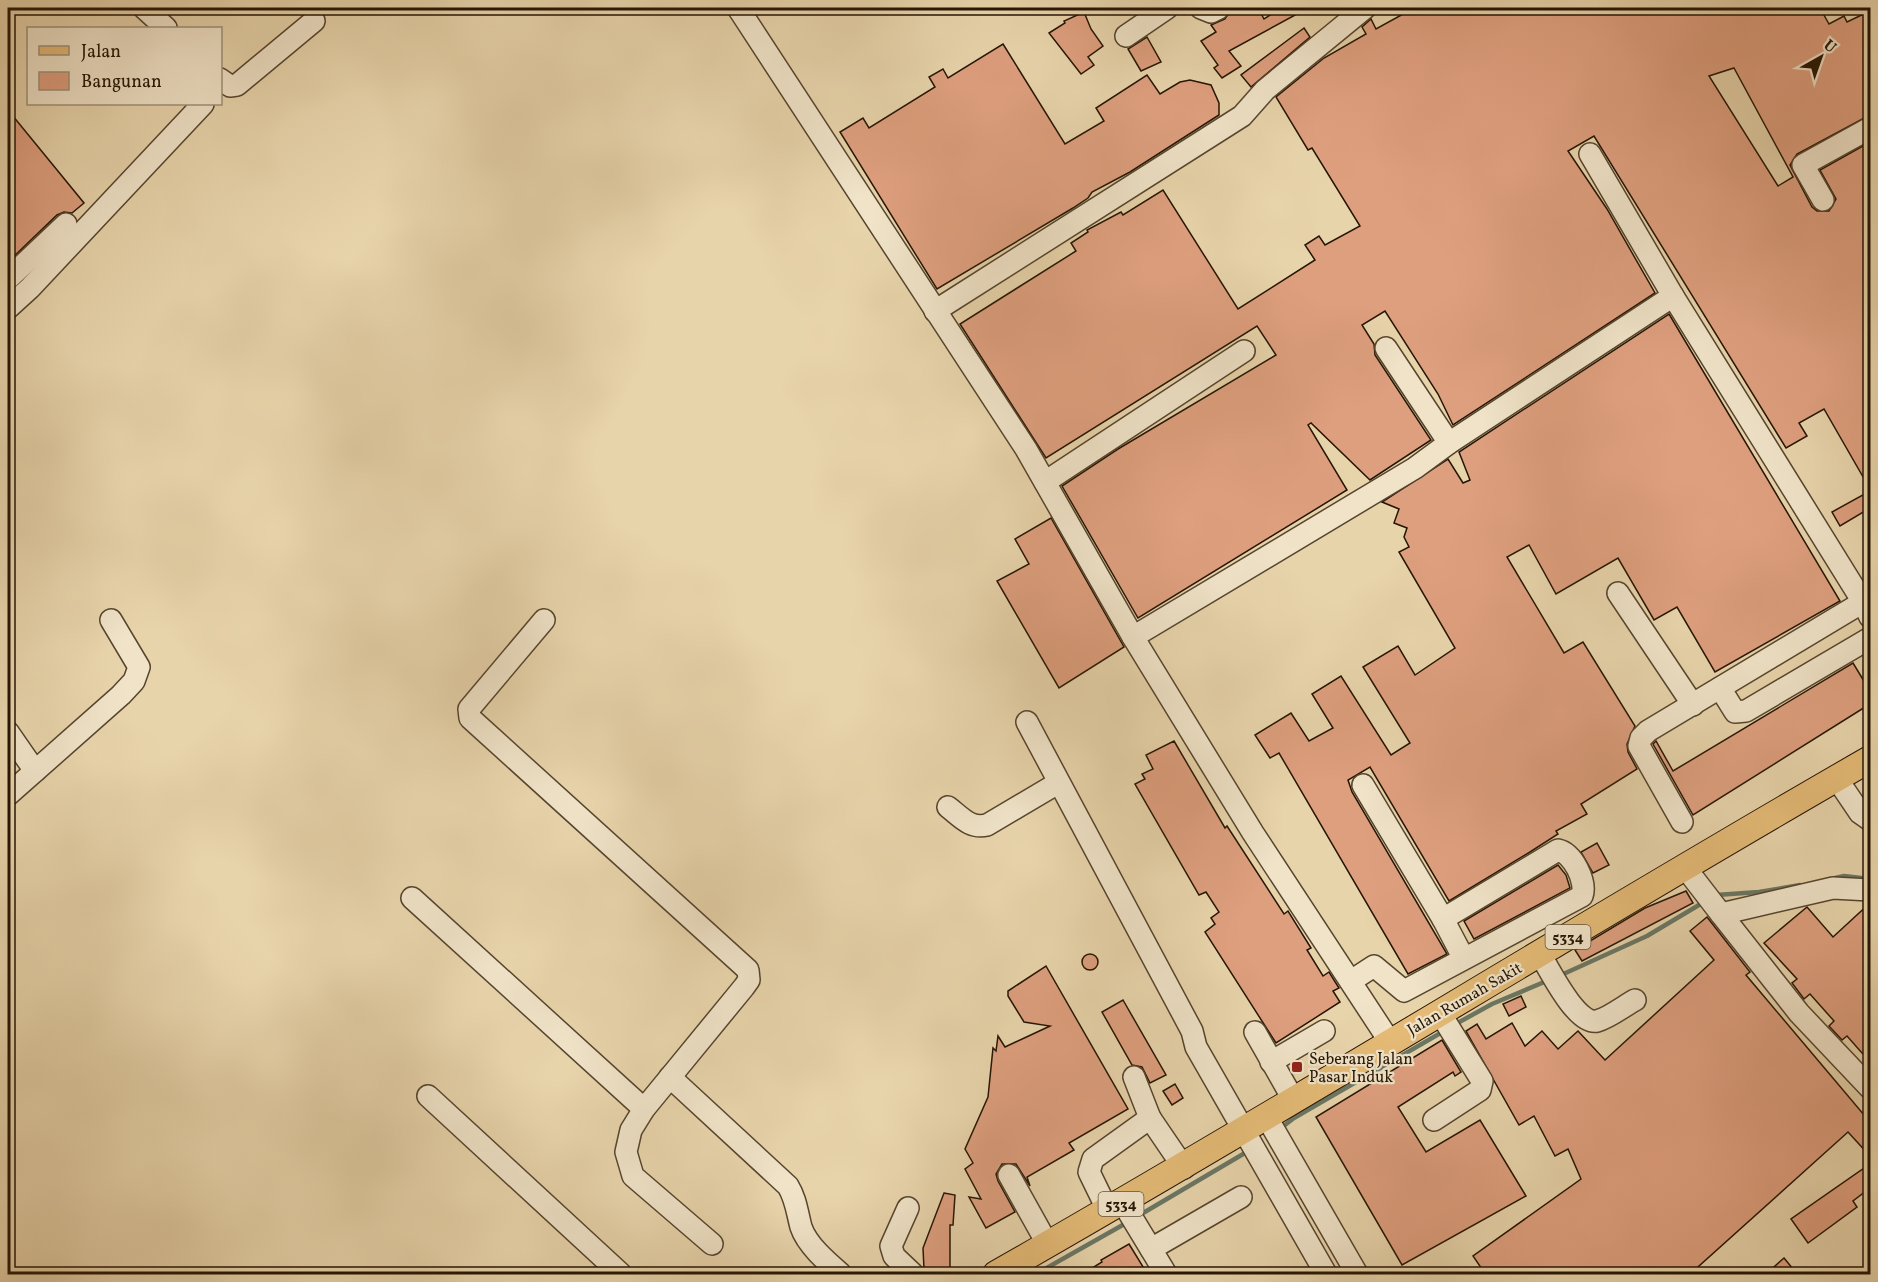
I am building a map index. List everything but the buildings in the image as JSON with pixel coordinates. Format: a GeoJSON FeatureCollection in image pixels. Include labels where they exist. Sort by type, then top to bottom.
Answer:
{"type":"FeatureCollection","features":[{"type":"Feature","properties":{"kind":"main road","name":"Jalan Rumah Sakit"},"geometry":{"type":"LineString","coordinates":[[996,1275],[1048,1245],[1123,1213],[1184,1168],[1251,1142],[1274,1128],[1293,1099],[1390,1042],[1446,1023],[1549,970],[1870,759]]}},
{"type":"Feature","properties":{"kind":"street"},"geometry":{"type":"LineString","coordinates":[[144,8],[165,27]]}},
{"type":"Feature","properties":{"kind":"street"},"geometry":{"type":"LineString","coordinates":[[738,8],[1045,482],[1133,637],[1252,832],[1390,1042]]}},
{"type":"Feature","properties":{"kind":"street"},"geometry":{"type":"LineString","coordinates":[[1126,36],[1167,8]]}},
{"type":"Feature","properties":{"kind":"street"},"geometry":{"type":"LineString","coordinates":[[1201,8],[1211,12],[1219,8]]}},
{"type":"Feature","properties":{"kind":"street"},"geometry":{"type":"LineString","coordinates":[[935,311],[1242,116],[1264,90],[1365,8]]}},
{"type":"Feature","properties":{"kind":"street"},"geometry":{"type":"LineString","coordinates":[[222,82],[230,86],[237,85],[314,21]]}},
{"type":"Feature","properties":{"kind":"street"},"geometry":{"type":"LineString","coordinates":[[8,308],[30,288],[202,105]]}},
{"type":"Feature","properties":{"kind":"street"},"geometry":{"type":"LineString","coordinates":[[1823,200],[1803,165],[1870,128]]}},
{"type":"Feature","properties":{"kind":"street"},"geometry":{"type":"LineString","coordinates":[[1590,154],[1673,296],[1867,610],[1720,688],[1648,731],[1639,742],[1682,822]]}},
{"type":"Feature","properties":{"kind":"street"},"geometry":{"type":"LineString","coordinates":[[8,279],[66,224]]}},
{"type":"Feature","properties":{"kind":"street"},"geometry":{"type":"LineString","coordinates":[[1133,637],[1415,468],[1449,443],[1673,296]]}},
{"type":"Feature","properties":{"kind":"street"},"geometry":{"type":"LineString","coordinates":[[1386,348],[1449,443]]}},
{"type":"Feature","properties":{"kind":"street"},"geometry":{"type":"LineString","coordinates":[[1045,482],[1244,351]]}},
{"type":"Feature","properties":{"kind":"street"},"geometry":{"type":"LineString","coordinates":[[1618,593],[1693,705]]}},
{"type":"Feature","properties":{"kind":"street"},"geometry":{"type":"LineString","coordinates":[[8,795],[134,681],[139,667],[111,620]]}},
{"type":"Feature","properties":{"kind":"street"},"geometry":{"type":"LineString","coordinates":[[544,620],[469,709],[470,718],[747,970],[748,980],[744,987],[644,1109],[631,1130],[626,1152],[633,1176],[712,1245]]}},
{"type":"Feature","properties":{"kind":"street"},"geometry":{"type":"LineString","coordinates":[[1720,688],[1735,712],[1740,713],[1870,638]]}},
{"type":"Feature","properties":{"kind":"street"},"geometry":{"type":"LineString","coordinates":[[1027,722],[1192,1031],[1196,1047],[1326,1275]]}},
{"type":"Feature","properties":{"kind":"street"},"geometry":{"type":"LineString","coordinates":[[8,732],[35,771]]}},
{"type":"Feature","properties":{"kind":"street"},"geometry":{"type":"LineString","coordinates":[[1837,779],[1860,813],[1870,820]]}},
{"type":"Feature","properties":{"kind":"street"},"geometry":{"type":"LineString","coordinates":[[948,807],[971,825],[978,827],[987,825],[1058,783]]}},
{"type":"Feature","properties":{"kind":"street"},"geometry":{"type":"LineString","coordinates":[[1363,785],[1443,919],[1464,959]]}},
{"type":"Feature","properties":{"kind":"street"},"geometry":{"type":"LineString","coordinates":[[1351,981],[1374,966],[1404,991],[1582,896],[1584,881],[1565,853],[1558,850],[1443,919]]}},
{"type":"Feature","properties":{"kind":"street"},"geometry":{"type":"LineString","coordinates":[[1691,875],[1799,1013],[1870,1088]]}},
{"type":"Feature","properties":{"kind":"street"},"geometry":{"type":"LineString","coordinates":[[1716,908],[1833,888],[1870,890]]}},
{"type":"Feature","properties":{"kind":"street"},"geometry":{"type":"LineString","coordinates":[[412,898],[644,1109]]}},
{"type":"Feature","properties":{"kind":"street"},"geometry":{"type":"LineString","coordinates":[[1549,970],[1577,1012],[1588,1020],[1596,1021],[1635,1000]]}},
{"type":"Feature","properties":{"kind":"street"},"geometry":{"type":"LineString","coordinates":[[1434,1120],[1480,1090],[1482,1081],[1446,1023]]}},
{"type":"Feature","properties":{"kind":"street"},"geometry":{"type":"LineString","coordinates":[[1271,1062],[1324,1031]]}},
{"type":"Feature","properties":{"kind":"street"},"geometry":{"type":"LineString","coordinates":[[1255,1032],[1293,1099]]}},
{"type":"Feature","properties":{"kind":"street"},"geometry":{"type":"LineString","coordinates":[[670,1077],[788,1186],[795,1197],[802,1229],[826,1261],[840,1275]]}},
{"type":"Feature","properties":{"kind":"street"},"geometry":{"type":"LineString","coordinates":[[1134,1077],[1150,1118],[1184,1168]]}},
{"type":"Feature","properties":{"kind":"street"},"geometry":{"type":"LineString","coordinates":[[428,1096],[621,1275]]}},
{"type":"Feature","properties":{"kind":"street"},"geometry":{"type":"LineString","coordinates":[[1150,1118],[1093,1159],[1089,1172],[1150,1248],[1166,1275]]}},
{"type":"Feature","properties":{"kind":"street"},"geometry":{"type":"LineString","coordinates":[[1274,1128],[1357,1275]]}},
{"type":"Feature","properties":{"kind":"street"},"geometry":{"type":"LineString","coordinates":[[1009,1175],[1048,1245]]}},
{"type":"Feature","properties":{"kind":"street"},"geometry":{"type":"LineString","coordinates":[[1150,1248],[1241,1197]]}},
{"type":"Feature","properties":{"kind":"street"},"geometry":{"type":"LineString","coordinates":[[908,1208],[891,1246],[894,1256],[913,1275]]}},
{"type":"Feature","properties":{"kind":"waterway"},"geometry":{"type":"LineString","coordinates":[[1835,878],[1844,876],[1870,879]]}},
{"type":"Feature","properties":{"kind":"waterway"},"geometry":{"type":"LineString","coordinates":[[1716,895],[1759,892],[1800,885]]}},
{"type":"Feature","properties":{"kind":"waterway"},"geometry":{"type":"LineString","coordinates":[[1559,976],[1647,936],[1704,902]]}},
{"type":"Feature","properties":{"kind":"waterway"},"geometry":{"type":"LineString","coordinates":[[1454,1025],[1492,1004],[1549,980]]}},
{"type":"Feature","properties":{"kind":"waterway"},"geometry":{"type":"LineString","coordinates":[[1281,1128],[1294,1118],[1444,1031]]}},
{"type":"Feature","properties":{"kind":"waterway"},"geometry":{"type":"LineString","coordinates":[[1138,1216],[1250,1150]]}},
{"type":"Feature","properties":{"kind":"waterway"},"geometry":{"type":"LineString","coordinates":[[1036,1274],[1128,1222]]}},
{"type":"Feature","properties":{"kind":"place","name":"Seberang Jalan Pasar Induk"},"geometry":{"type":"Point","coordinates":[1297,1067]}}]}
